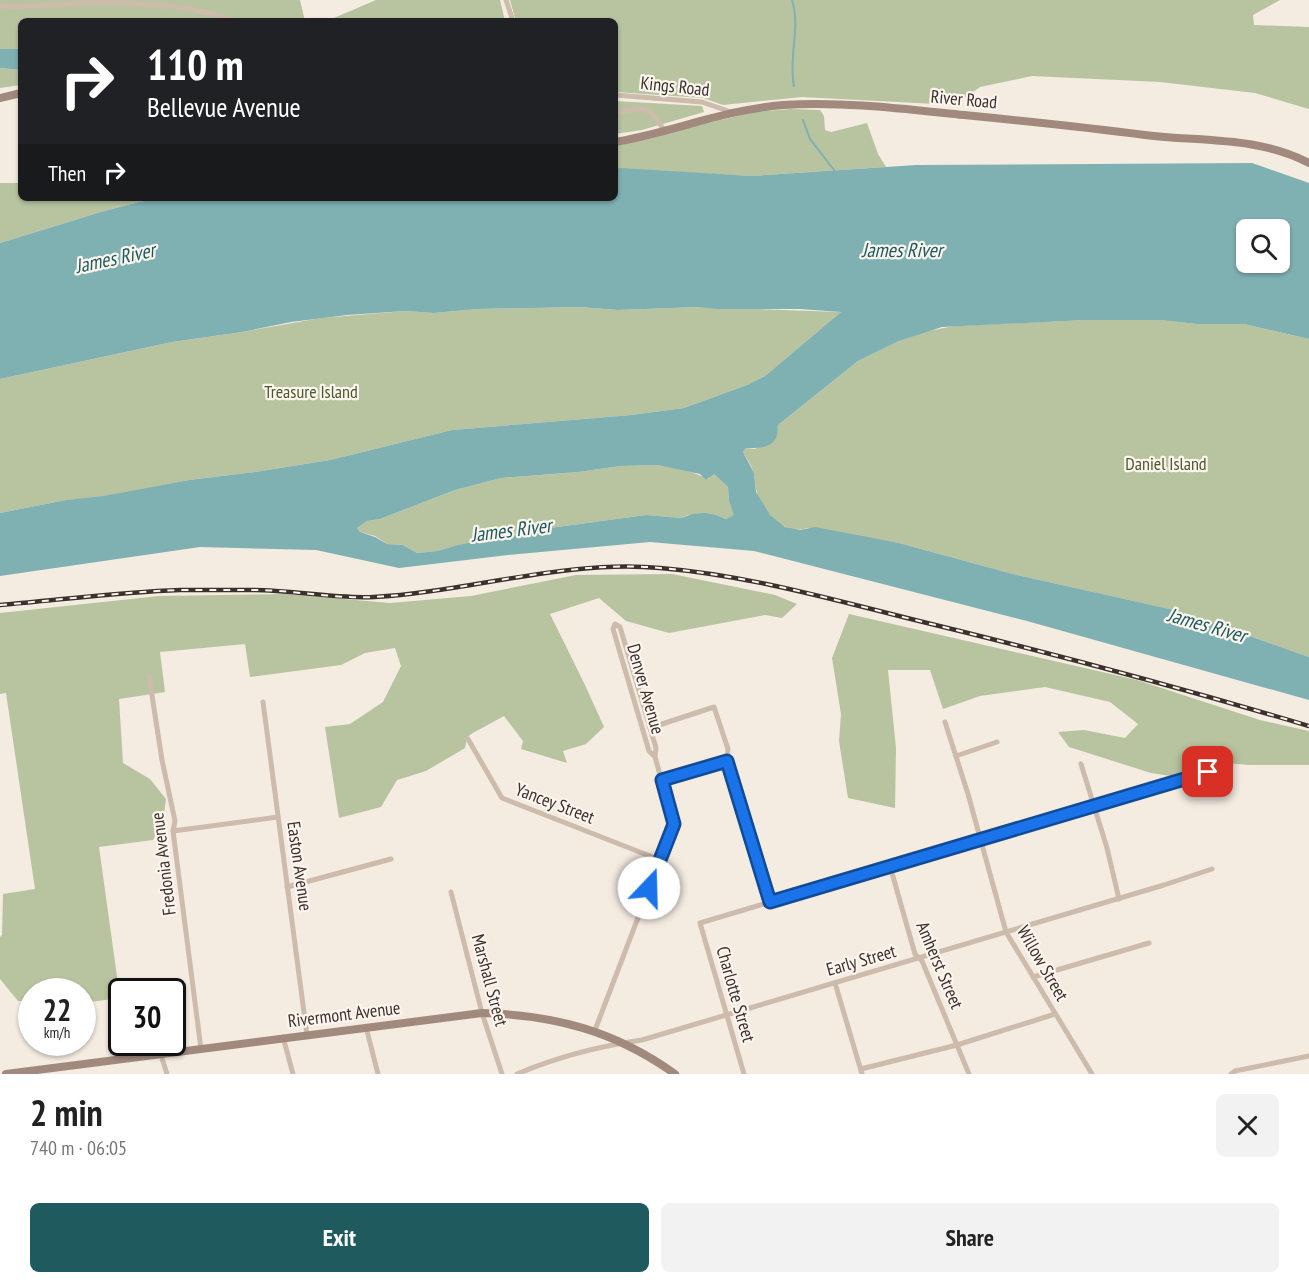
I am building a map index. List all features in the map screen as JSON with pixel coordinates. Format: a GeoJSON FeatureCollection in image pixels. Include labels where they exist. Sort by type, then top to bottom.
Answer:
{"type":"FeatureCollection","features":[{"type":"Feature","properties":{"kind":"street"},"geometry":{"type":"LineString","coordinates":[[506,0],[512,18]]}},
{"type":"Feature","properties":{"kind":"street"},"geometry":{"type":"LineString","coordinates":[[0,6],[91,3],[159,6],[208,13],[225,18]]}},
{"type":"Feature","properties":{"kind":"street"},"geometry":{"type":"LineString","coordinates":[[0,98],[18,94]]}},
{"type":"Feature","properties":{"kind":"street","name":"Kings Road"},"geometry":{"type":"LineString","coordinates":[[618,95],[702,102],[731,112]]}},
{"type":"Feature","properties":{"kind":"street","name":"River Road"},"geometry":{"type":"LineString","coordinates":[[618,141],[731,112],[813,104],[915,110],[1147,135],[1196,137],[1271,147],[1309,162]]}},
{"type":"Feature","properties":{"kind":"street"},"geometry":{"type":"LineString","coordinates":[[618,112],[648,110],[664,130]]}},
{"type":"Feature","properties":{"kind":"street","name":"Denver Avenue"},"geometry":{"type":"LineString","coordinates":[[595,1030],[674,824],[655,757],[649,751],[613,629],[615,624],[620,627],[657,748],[655,757]]}},
{"type":"Feature","properties":{"kind":"street","name":"Fredonia Avenue"},"geometry":{"type":"LineString","coordinates":[[149,676],[162,760],[175,821],[173,831],[201,1049]]}},
{"type":"Feature","properties":{"kind":"street","name":"Easton Avenue"},"geometry":{"type":"LineString","coordinates":[[263,702],[307,1035]]}},
{"type":"Feature","properties":{"kind":"street"},"geometry":{"type":"LineString","coordinates":[[650,728],[714,707],[728,749],[727,761],[770,902],[1208,772]]}},
{"type":"Feature","properties":{"kind":"street","name":"Willow Street"},"geometry":{"type":"LineString","coordinates":[[945,722],[1006,932],[1092,1074]]}},
{"type":"Feature","properties":{"kind":"street","name":"Yancey Street"},"geometry":{"type":"LineString","coordinates":[[468,739],[502,798],[660,860]]}},
{"type":"Feature","properties":{"kind":"street"},"geometry":{"type":"LineString","coordinates":[[956,756],[997,742]]}},
{"type":"Feature","properties":{"kind":"street"},"geometry":{"type":"LineString","coordinates":[[662,780],[727,761]]}},
{"type":"Feature","properties":{"kind":"street"},"geometry":{"type":"LineString","coordinates":[[1081,764],[1107,848],[1119,899]]}},
{"type":"Feature","properties":{"kind":"street"},"geometry":{"type":"LineString","coordinates":[[173,831],[278,817]]}},
{"type":"Feature","properties":{"kind":"street"},"geometry":{"type":"LineString","coordinates":[[287,887],[391,860]]}},
{"type":"Feature","properties":{"kind":"street","name":"Amherst Street"},"geometry":{"type":"LineString","coordinates":[[890,866],[915,954],[922,961],[969,1074]]}},
{"type":"Feature","properties":{"kind":"street","name":"Early Street"},"geometry":{"type":"LineString","coordinates":[[517,1074],[535,1066],[603,1046],[642,1040],[1119,899],[1212,869]]}},
{"type":"Feature","properties":{"kind":"street","name":"Marshall Street"},"geometry":{"type":"LineString","coordinates":[[452,892],[482,1013],[501,1074]]}},
{"type":"Feature","properties":{"kind":"street","name":"Charlotte Street"},"geometry":{"type":"LineString","coordinates":[[744,1074],[700,923],[770,902]]}},
{"type":"Feature","properties":{"kind":"street"},"geometry":{"type":"LineString","coordinates":[[1033,977],[1149,944]]}},
{"type":"Feature","properties":{"kind":"street"},"geometry":{"type":"LineString","coordinates":[[835,983],[862,1072],[1055,1014]]}},
{"type":"Feature","properties":{"kind":"street","name":"Rivermont Avenue"},"geometry":{"type":"LineString","coordinates":[[186,1051],[482,1013],[517,1014],[595,1030],[624,1042],[675,1074]]}},
{"type":"Feature","properties":{"kind":"street"},"geometry":{"type":"LineString","coordinates":[[366,1027],[378,1074]]}},
{"type":"Feature","properties":{"kind":"street"},"geometry":{"type":"LineString","coordinates":[[283,1037],[293,1074]]}},
{"type":"Feature","properties":{"kind":"street","name":"Rivermont Avenue"},"geometry":{"type":"LineString","coordinates":[[6,1074],[153,1056]]}},
{"type":"Feature","properties":{"kind":"street"},"geometry":{"type":"LineString","coordinates":[[161,1056],[167,1074]]}},
{"type":"Feature","properties":{"kind":"street"},"geometry":{"type":"LineString","coordinates":[[1231,1074],[1235,1071],[1309,1056]]}},
{"type":"Feature","properties":{"kind":"street"},"geometry":{"type":"LineString","coordinates":[[535,1066],[537,1074]]}},
{"type":"Feature","properties":{"kind":"green space"},"geometry":{"type":"Polygon","coordinates":[[[0,0],[300,0],[304,18],[18,18],[18,49],[0,49],[0,0]]]}},
{"type":"Feature","properties":{"kind":"green space"},"geometry":{"type":"Polygon","coordinates":[[[376,0],[500,0],[504,18],[334,18],[376,0]]]}},
{"type":"Feature","properties":{"kind":"green space"},"geometry":{"type":"Polygon","coordinates":[[[510,0],[1280,0],[1253,15],[1254,25],[1309,27],[1309,109],[1255,93],[1160,82],[1032,76],[980,87],[955,105],[802,97],[723,105],[703,98],[618,92],[618,18],[515,18],[510,0]]]}},
{"type":"Feature","properties":{"kind":"green space"},"geometry":{"type":"Polygon","coordinates":[[[0,68],[18,70],[18,85],[0,88],[0,68]]]}},
{"type":"Feature","properties":{"kind":"green space"},"geometry":{"type":"Polygon","coordinates":[[[618,101],[702,106],[704,112],[642,130],[618,134],[618,101]]]}},
{"type":"Feature","properties":{"kind":"green space"},"geometry":{"type":"Polygon","coordinates":[[[791,109],[820,110],[824,116],[825,130],[831,132],[867,123],[878,154],[886,167],[752,176],[618,169],[618,144],[754,112],[791,109]]]}},
{"type":"Feature","properties":{"kind":"green space"},"geometry":{"type":"Polygon","coordinates":[[[0,183],[18,183],[18,201],[143,201],[104,211],[0,243],[0,183]]]}},
{"type":"Feature","properties":{"kind":"green space","name":"Treasure Island"},"geometry":{"type":"Polygon","coordinates":[[[579,307],[618,310],[698,307],[841,312],[765,376],[684,408],[631,415],[452,430],[330,460],[189,480],[104,497],[66,500],[0,513],[0,379],[172,342],[321,318],[406,311],[434,313],[477,309],[579,307]]]}},
{"type":"Feature","properties":{"kind":"green space","name":"Daniel Island"},"geometry":{"type":"Polygon","coordinates":[[[1085,320],[1160,320],[1197,324],[1244,324],[1309,339],[1309,657],[1177,611],[1013,574],[899,543],[807,528],[790,529],[776,521],[764,508],[756,491],[753,471],[743,452],[746,448],[755,449],[777,429],[778,425],[858,361],[899,341],[928,331],[954,326],[1085,320]]]}},
{"type":"Feature","properties":{"kind":"green space"},"geometry":{"type":"Polygon","coordinates":[[[658,465],[681,468],[709,479],[710,475],[714,474],[728,487],[729,501],[735,515],[726,519],[716,515],[688,515],[681,518],[646,515],[535,530],[437,551],[417,553],[403,545],[387,544],[375,536],[360,532],[357,528],[367,521],[380,519],[455,490],[501,478],[621,466],[658,465]]]}},
{"type":"Feature","properties":{"kind":"green space"},"geometry":{"type":"Polygon","coordinates":[[[672,574],[775,595],[797,604],[782,618],[765,615],[669,633],[626,621],[599,598],[550,614],[604,727],[586,744],[563,751],[567,763],[521,749],[523,741],[504,716],[471,734],[467,738],[465,748],[426,771],[397,780],[381,807],[339,818],[325,727],[350,724],[383,702],[401,666],[395,648],[365,653],[341,665],[250,677],[245,644],[160,652],[165,692],[119,699],[123,763],[150,779],[166,799],[163,822],[153,840],[99,847],[117,978],[108,978],[108,1000],[96,1001],[96,978],[18,978],[18,1001],[0,979],[3,894],[35,889],[6,693],[0,694],[0,613],[159,596],[286,594],[390,603],[471,596],[576,575],[672,574]]]}},
{"type":"Feature","properties":{"kind":"green space"},"geometry":{"type":"Polygon","coordinates":[[[849,614],[1137,680],[1260,720],[1309,731],[1309,765],[1250,765],[1212,762],[1171,776],[1151,773],[1069,747],[1058,732],[1084,730],[1125,738],[1138,724],[1110,702],[1045,687],[980,696],[943,709],[930,670],[888,670],[896,748],[895,808],[848,798],[839,741],[841,714],[832,658],[849,614]]]}},
{"type":"Feature","properties":{"kind":"water"},"geometry":{"type":"Polygon","coordinates":[[[0,49],[18,49],[18,70],[0,68],[0,49]]]}},
{"type":"Feature","properties":{"kind":"water","name":"James River"},"geometry":{"type":"Polygon","coordinates":[[[1252,163],[1309,183],[1309,339],[1244,324],[1197,324],[1160,320],[1085,320],[942,327],[899,341],[858,361],[778,425],[777,435],[772,443],[764,447],[746,448],[743,452],[754,473],[756,492],[770,515],[785,527],[800,530],[815,527],[899,543],[1013,574],[1178,611],[1309,657],[1309,700],[1027,621],[754,551],[650,542],[399,568],[316,550],[200,547],[0,576],[0,513],[189,480],[330,460],[452,430],[631,415],[684,408],[765,376],[841,312],[698,307],[618,310],[579,307],[477,309],[434,313],[406,311],[347,315],[172,342],[0,379],[0,243],[143,201],[618,201],[618,168],[752,176],[916,165],[1252,163]],[[658,465],[621,466],[501,478],[455,490],[380,519],[367,521],[357,528],[360,532],[387,544],[403,545],[417,553],[437,551],[535,530],[646,515],[681,518],[705,513],[726,519],[734,515],[729,501],[728,487],[714,474],[706,480],[700,474],[658,465]]]}},
{"type":"Feature","properties":{"kind":"waterway"},"geometry":{"type":"LineString","coordinates":[[792,0],[795,21],[792,65],[794,86]]}},
{"type":"Feature","properties":{"kind":"waterway"},"geometry":{"type":"LineString","coordinates":[[803,120],[810,139],[835,173]]}},
{"type":"Feature","properties":{"kind":"railway"},"geometry":{"type":"LineString","coordinates":[[0,605],[180,590],[269,590],[344,597],[374,597],[589,568],[625,566],[660,568],[724,576],[820,596],[1112,670],[1309,726]]}},
{"type":"Feature","properties":{"kind":"route"},"geometry":{"type":"LineString","coordinates":[[649,888],[674,824],[662,780],[727,761],[770,902],[1208,772]]}}]}
